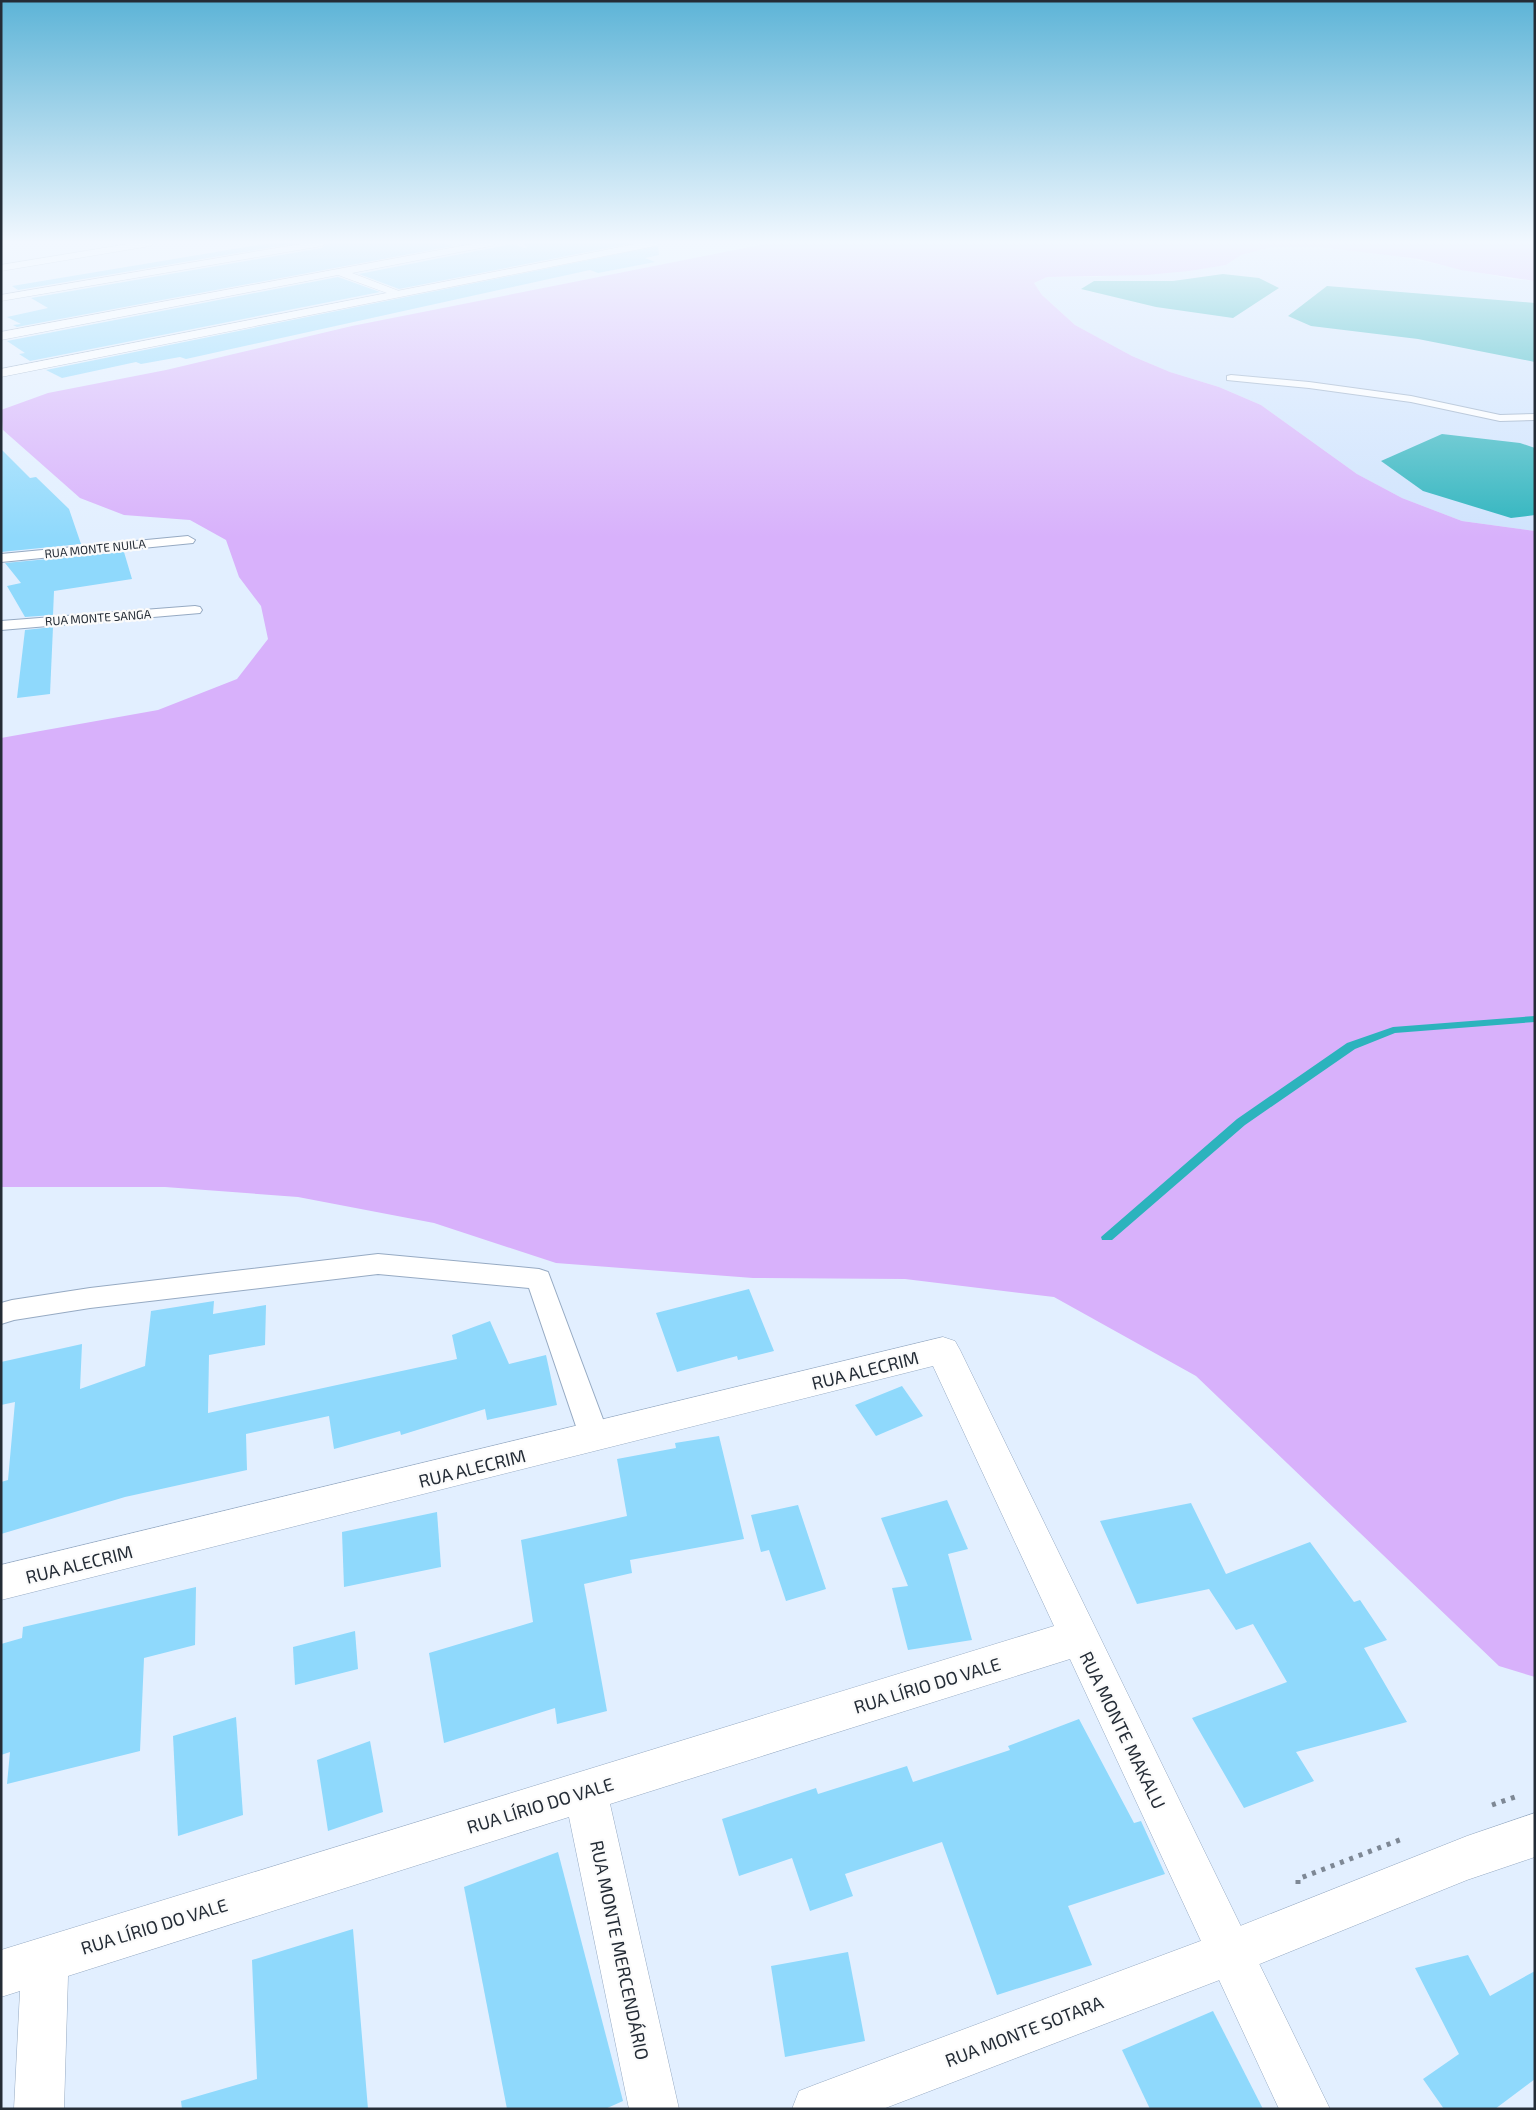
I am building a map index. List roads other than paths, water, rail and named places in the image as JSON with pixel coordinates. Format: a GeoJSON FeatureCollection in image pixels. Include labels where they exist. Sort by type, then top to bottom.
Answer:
{"type":"FeatureCollection","features":[{"type":"Feature","properties":{"kind":"street"},"geometry":{"type":"LineString","coordinates":[[1,373],[156,341]]}},
{"type":"Feature","properties":{"kind":"street","name":"RUA ALECRIM"},"geometry":{"type":"LineString","coordinates":[[1,1582],[595,1438],[943,1350]]}},
{"type":"Feature","properties":{"kind":"street","name":"RUA MONTE MAKALU"},"geometry":{"type":"LineString","coordinates":[[943,1350],[1305,2109]]}},
{"type":"Feature","properties":{"kind":"street","name":"RUA LÍRIO DO VALE"},"geometry":{"type":"LineString","coordinates":[[1,1974],[1079,1637]]}},
{"type":"Feature","properties":{"kind":"street","name":"RUA MONTE MERCENDÁRIO"},"geometry":{"type":"LineString","coordinates":[[585,1791],[654,2109]]}},
{"type":"Feature","properties":{"kind":"street","name":"RUA MONTE SOTARA"},"geometry":{"type":"LineString","coordinates":[[817,2109],[1230,1953],[1467,1858],[1535,1835]]}},
{"type":"Feature","properties":{"kind":"street"},"geometry":{"type":"LineString","coordinates":[[39,2109],[45,1960]]}},
{"type":"Feature","properties":{"kind":"lane"},"geometry":{"type":"LineString","coordinates":[[1231,378],[1309,385],[1411,399],[1500,418],[1535,417]]}},
{"type":"Feature","properties":{"kind":"lane","name":"RUA MONTE NUILA"},"geometry":{"type":"LineString","coordinates":[[1,558],[88,548],[188,540]]}},
{"type":"Feature","properties":{"kind":"lane","name":"RUA MONTE SANGA"},"geometry":{"type":"LineString","coordinates":[[1,626],[196,610]]}},
{"type":"Feature","properties":{"kind":"lane"},"geometry":{"type":"LineString","coordinates":[[1,1314],[12,1310],[90,1298],[378,1264],[538,1279],[595,1438]]}},
{"type":"Feature","properties":{"kind":"water"},"geometry":{"type":"Polygon","coordinates":[[[1431,341],[1535,341],[1535,362],[1431,341]]]}},
{"type":"Feature","properties":{"kind":"water"},"geometry":{"type":"Polygon","coordinates":[[[1442,434],[1520,443],[1535,448],[1535,515],[1511,518],[1423,491],[1381,461],[1442,434]]]}},
{"type":"Feature","properties":{"kind":"waterway"},"geometry":{"type":"LineString","coordinates":[[1107,1237],[1241,1122],[1351,1046],[1393,1030],[1535,1019]]}}]}
